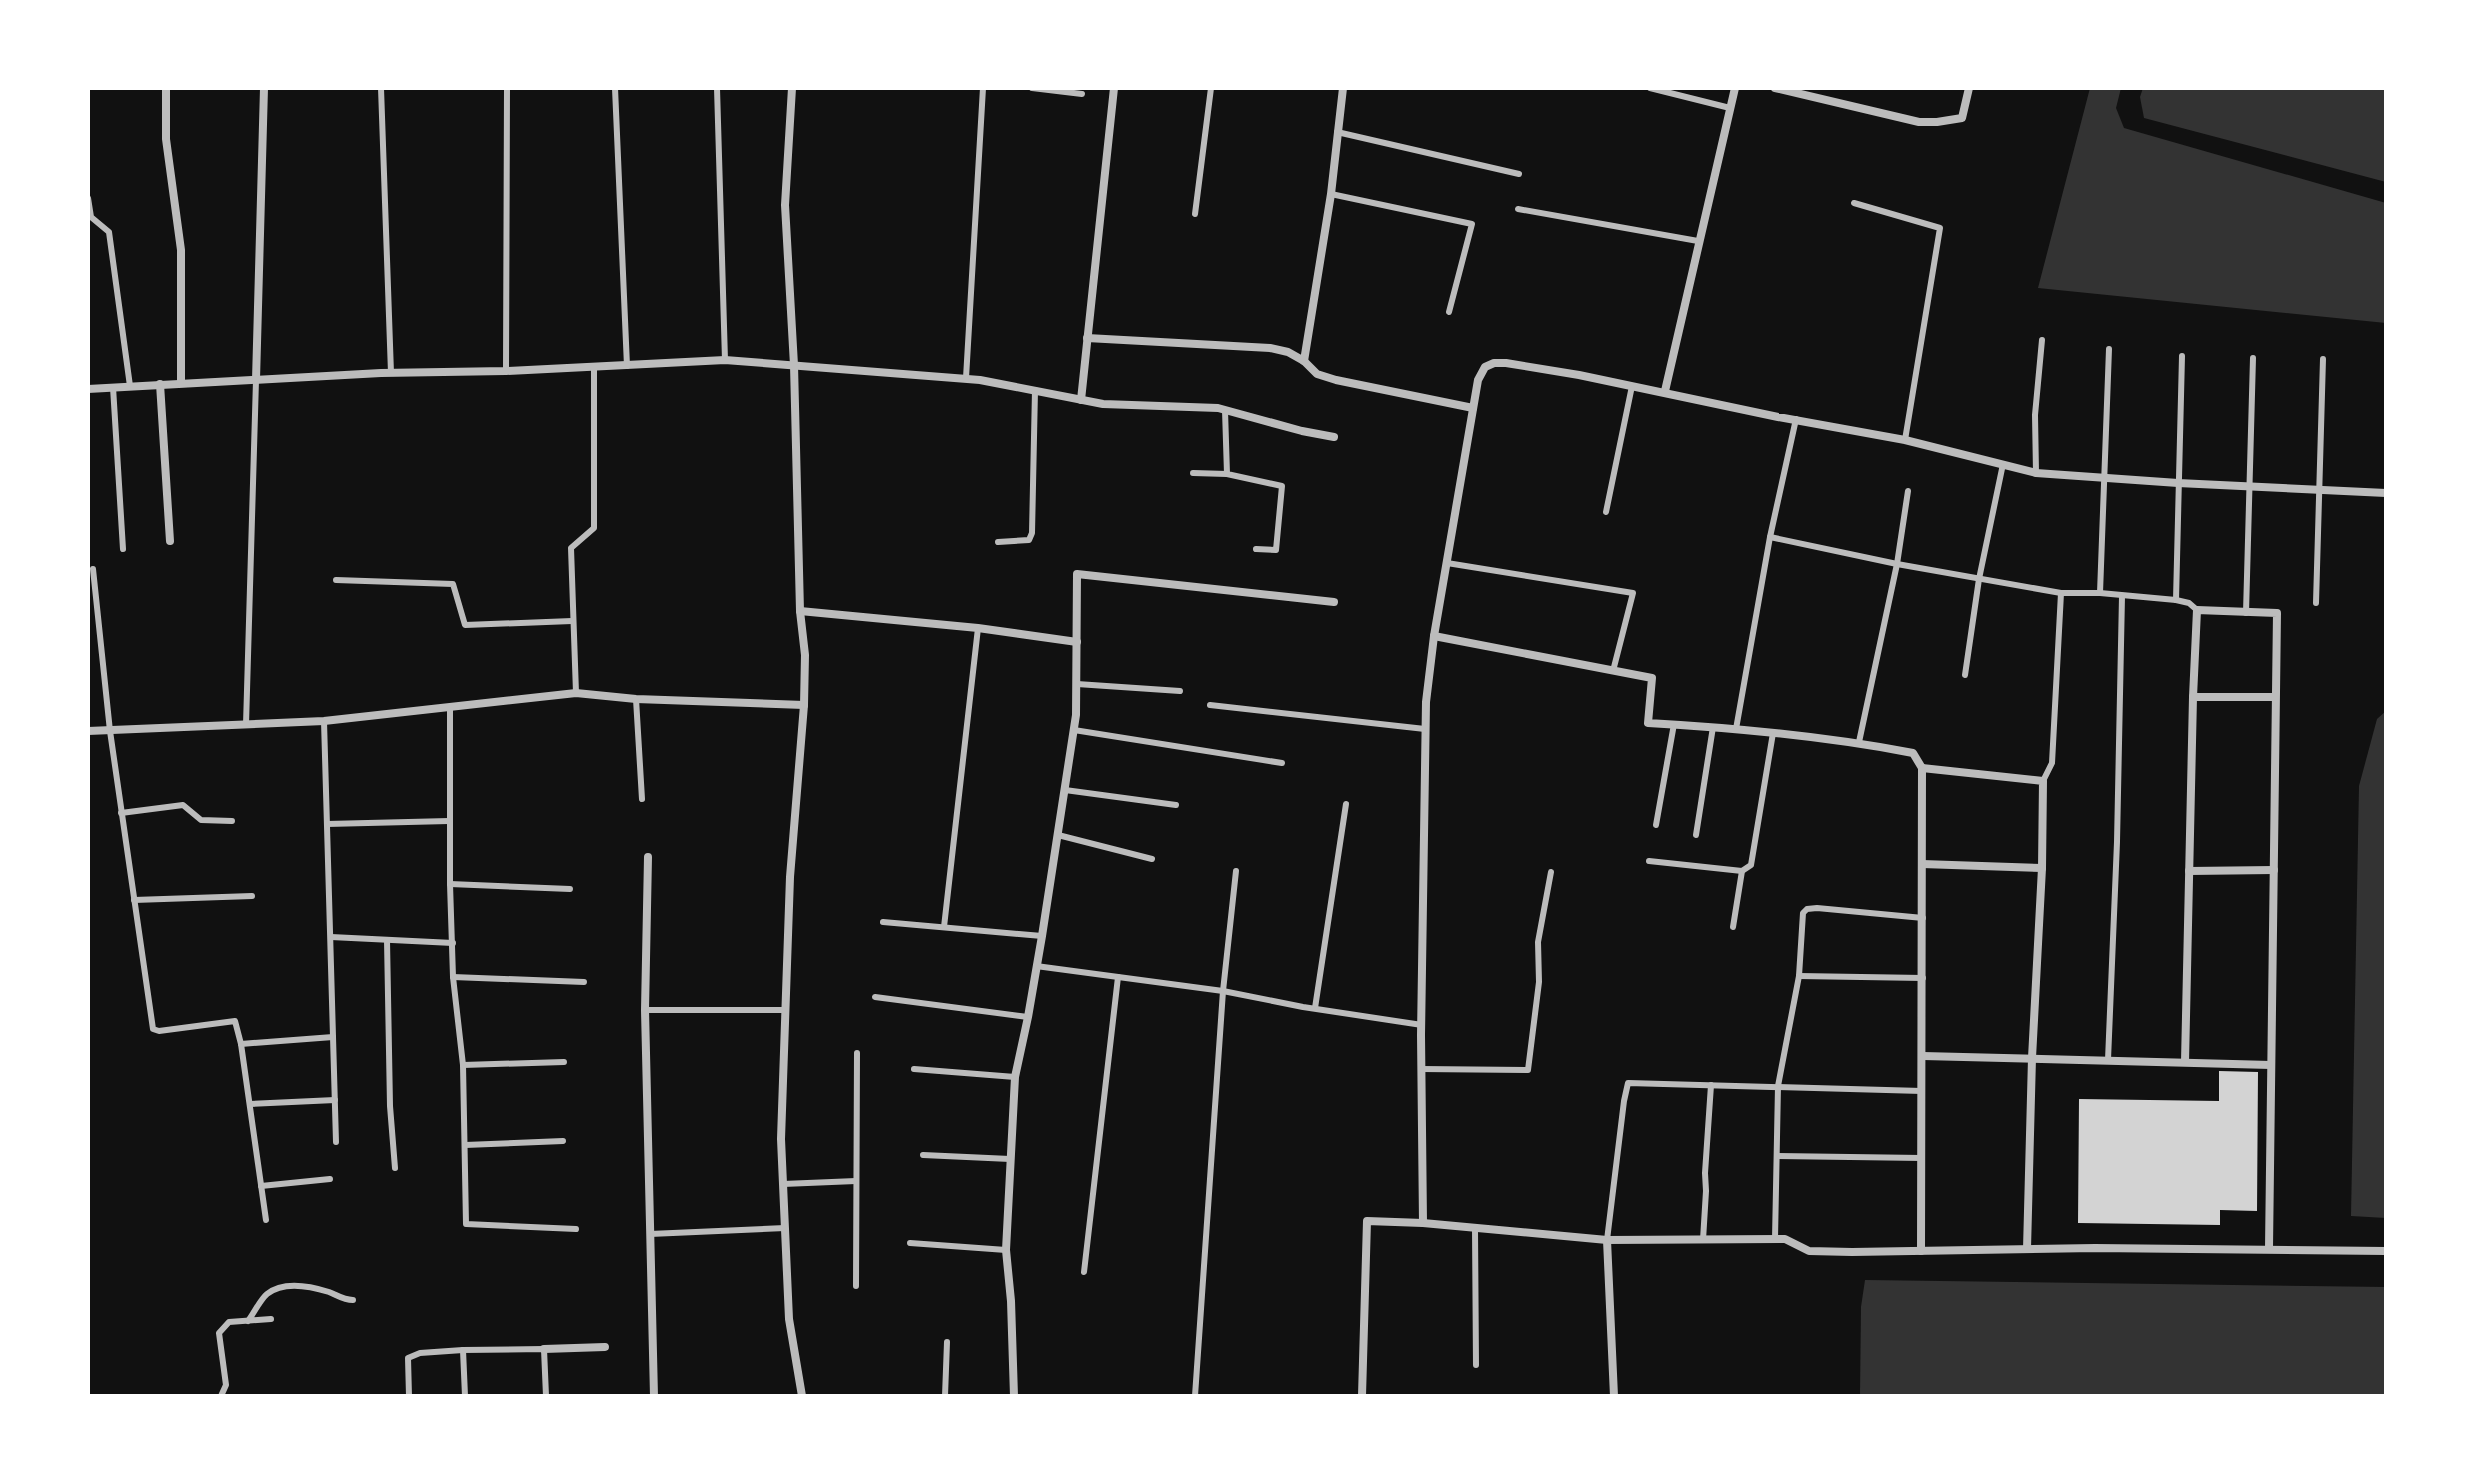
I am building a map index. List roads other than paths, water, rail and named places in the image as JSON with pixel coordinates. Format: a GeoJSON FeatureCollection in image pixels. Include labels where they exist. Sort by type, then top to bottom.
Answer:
{"type":"FeatureCollection","features":[{"type":"Feature","properties":{"kind":"street"},"geometry":{"type":"LineString","coordinates":[[166,88],[166,139],[181,250],[181,382]]}},
{"type":"Feature","properties":{"kind":"street"},"geometry":{"type":"LineString","coordinates":[[256,380],[264,88]]}},
{"type":"Feature","properties":{"kind":"street"},"geometry":{"type":"LineString","coordinates":[[792,88],[785,205],[794,365],[800,611],[805,655],[790,877],[781,1139],[789,1319],[802,1396]]}},
{"type":"Feature","properties":{"kind":"street"},"geometry":{"type":"LineString","coordinates":[[1081,400],[1114,88]]}},
{"type":"Feature","properties":{"kind":"street"},"geometry":{"type":"LineString","coordinates":[[1304,361],[1331,194],[1343,88]]}},
{"type":"Feature","properties":{"kind":"street"},"geometry":{"type":"LineString","coordinates":[[1665,391],[1735,88]]}},
{"type":"Feature","properties":{"kind":"street"},"geometry":{"type":"LineString","coordinates":[[1775,88],[1919,122],[1962,118],[1969,88]]}},
{"type":"Feature","properties":{"kind":"street"},"geometry":{"type":"LineString","coordinates":[[1087,338],[1270,348],[1288,352],[1304,361],[1317,374],[1336,380],[1473,408]]}},
{"type":"Feature","properties":{"kind":"street"},"geometry":{"type":"LineString","coordinates":[[88,389],[181,382],[594,368],[725,360],[966,378],[1103,404],[1225,410],[1334,437]]}},
{"type":"Feature","properties":{"kind":"street"},"geometry":{"type":"LineString","coordinates":[[1423,1223],[1421,1069],[1425,729],[1434,636],[1478,380],[1485,367],[1506,363],[1665,391],[1905,440],[2036,473],[2386,493]]}},
{"type":"Feature","properties":{"kind":"street"},"geometry":{"type":"LineString","coordinates":[[160,384],[170,541]]}},
{"type":"Feature","properties":{"kind":"street"},"geometry":{"type":"LineString","coordinates":[[1014,1396],[1006,1250],[1015,1077],[1042,936],[1074,730],[1077,574],[1334,602]]}},
{"type":"Feature","properties":{"kind":"street"},"geometry":{"type":"LineString","coordinates":[[2185,1062],[2197,610],[2277,613],[2269,1248]]}},
{"type":"Feature","properties":{"kind":"street"},"geometry":{"type":"LineString","coordinates":[[800,611],[978,628],[1077,642]]}},
{"type":"Feature","properties":{"kind":"street"},"geometry":{"type":"LineString","coordinates":[[1434,636],[1652,678],[1648,723],[1859,742],[1913,753],[1922,768],[1921,1251]]}},
{"type":"Feature","properties":{"kind":"street"},"geometry":{"type":"LineString","coordinates":[[88,731],[324,721],[576,693],[636,699],[804,705]]}},
{"type":"Feature","properties":{"kind":"street"},"geometry":{"type":"LineString","coordinates":[[2193,697],[2275,697]]}},
{"type":"Feature","properties":{"kind":"street"},"geometry":{"type":"LineString","coordinates":[[1922,768],[2043,781],[2027,1249]]}},
{"type":"Feature","properties":{"kind":"street"},"geometry":{"type":"LineString","coordinates":[[648,857],[645,1010],[654,1396]]}},
{"type":"Feature","properties":{"kind":"street"},"geometry":{"type":"LineString","coordinates":[[1922,864],[2042,868]]}},
{"type":"Feature","properties":{"kind":"street"},"geometry":{"type":"LineString","coordinates":[[2189,871],[2274,870]]}},
{"type":"Feature","properties":{"kind":"street"},"geometry":{"type":"LineString","coordinates":[[1923,1056],[2271,1065]]}},
{"type":"Feature","properties":{"kind":"street"},"geometry":{"type":"LineString","coordinates":[[1362,1396],[1367,1221],[1423,1223],[1607,1240],[1785,1239],[1809,1251],[2269,1248],[2386,1251]]}},
{"type":"Feature","properties":{"kind":"street"},"geometry":{"type":"LineString","coordinates":[[1607,1240],[1614,1396]]}},
{"type":"Feature","properties":{"kind":"street"},"geometry":{"type":"LineString","coordinates":[[544,1349],[605,1347]]}},
{"type":"Feature","properties":{"kind":"lane"},"geometry":{"type":"LineString","coordinates":[[381,88],[391,373]]}},
{"type":"Feature","properties":{"kind":"lane"},"geometry":{"type":"LineString","coordinates":[[506,371],[507,88]]}},
{"type":"Feature","properties":{"kind":"lane"},"geometry":{"type":"LineString","coordinates":[[615,88],[627,366]]}},
{"type":"Feature","properties":{"kind":"lane"},"geometry":{"type":"LineString","coordinates":[[717,88],[725,360]]}},
{"type":"Feature","properties":{"kind":"lane"},"geometry":{"type":"LineString","coordinates":[[966,378],[983,88]]}},
{"type":"Feature","properties":{"kind":"lane"},"geometry":{"type":"LineString","coordinates":[[1032,88],[1082,94]]}},
{"type":"Feature","properties":{"kind":"lane"},"geometry":{"type":"LineString","coordinates":[[1195,214],[1211,88]]}},
{"type":"Feature","properties":{"kind":"lane"},"geometry":{"type":"LineString","coordinates":[[1650,88],[1730,108]]}},
{"type":"Feature","properties":{"kind":"lane"},"geometry":{"type":"LineString","coordinates":[[1337,132],[1519,174]]}},
{"type":"Feature","properties":{"kind":"lane"},"geometry":{"type":"LineString","coordinates":[[1331,194],[1472,224],[1449,312]]}},
{"type":"Feature","properties":{"kind":"lane"},"geometry":{"type":"LineString","coordinates":[[88,198],[91,217],[109,232],[130,386]]}},
{"type":"Feature","properties":{"kind":"lane"},"geometry":{"type":"LineString","coordinates":[[1854,203],[1940,228],[1905,440]]}},
{"type":"Feature","properties":{"kind":"lane"},"geometry":{"type":"LineString","coordinates":[[1518,209],[1698,241]]}},
{"type":"Feature","properties":{"kind":"lane"},"geometry":{"type":"LineString","coordinates":[[2036,473],[2035,415],[2042,340]]}},
{"type":"Feature","properties":{"kind":"lane"},"geometry":{"type":"LineString","coordinates":[[2100,593],[2109,349]]}},
{"type":"Feature","properties":{"kind":"lane"},"geometry":{"type":"LineString","coordinates":[[2176,600],[2182,356]]}},
{"type":"Feature","properties":{"kind":"lane"},"geometry":{"type":"LineString","coordinates":[[2246,613],[2253,358]]}},
{"type":"Feature","properties":{"kind":"lane"},"geometry":{"type":"LineString","coordinates":[[2316,603],[2323,359]]}},
{"type":"Feature","properties":{"kind":"lane"},"geometry":{"type":"LineString","coordinates":[[576,693],[571,548],[594,528],[594,368]]}},
{"type":"Feature","properties":{"kind":"lane"},"geometry":{"type":"LineString","coordinates":[[246,725],[256,380]]}},
{"type":"Feature","properties":{"kind":"lane"},"geometry":{"type":"LineString","coordinates":[[1606,512],[1632,386]]}},
{"type":"Feature","properties":{"kind":"lane"},"geometry":{"type":"LineString","coordinates":[[113,387],[123,549]]}},
{"type":"Feature","properties":{"kind":"lane"},"geometry":{"type":"LineString","coordinates":[[998,542],[1029,540],[1032,533],[1035,390]]}},
{"type":"Feature","properties":{"kind":"lane"},"geometry":{"type":"LineString","coordinates":[[1225,410],[1227,474]]}},
{"type":"Feature","properties":{"kind":"lane"},"geometry":{"type":"LineString","coordinates":[[1736,729],[1770,537],[1796,419]]}},
{"type":"Feature","properties":{"kind":"lane"},"geometry":{"type":"LineString","coordinates":[[1965,675],[1979,579],[2003,464]]}},
{"type":"Feature","properties":{"kind":"lane"},"geometry":{"type":"LineString","coordinates":[[1193,473],[1227,474],[1282,486],[1276,550],[1256,549]]}},
{"type":"Feature","properties":{"kind":"lane"},"geometry":{"type":"LineString","coordinates":[[1859,742],[1897,564],[1908,491]]}},
{"type":"Feature","properties":{"kind":"lane"},"geometry":{"type":"LineString","coordinates":[[1770,537],[1897,564],[2061,593],[2176,600],[2189,603],[2197,610]]}},
{"type":"Feature","properties":{"kind":"lane"},"geometry":{"type":"LineString","coordinates":[[1447,563],[1633,593],[1613,671]]}},
{"type":"Feature","properties":{"kind":"lane"},"geometry":{"type":"LineString","coordinates":[[93,569],[110,731],[153,1029],[159,1031],[235,1021],[266,1220]]}},
{"type":"Feature","properties":{"kind":"lane"},"geometry":{"type":"LineString","coordinates":[[336,580],[453,584],[465,625],[572,621]]}},
{"type":"Feature","properties":{"kind":"lane"},"geometry":{"type":"LineString","coordinates":[[2043,781],[2052,763],[2061,593]]}},
{"type":"Feature","properties":{"kind":"lane"},"geometry":{"type":"LineString","coordinates":[[2108,1060],[2117,842],[2122,596]]}},
{"type":"Feature","properties":{"kind":"lane"},"geometry":{"type":"LineString","coordinates":[[944,927],[978,628]]}},
{"type":"Feature","properties":{"kind":"lane"},"geometry":{"type":"LineString","coordinates":[[1077,684],[1180,691]]}},
{"type":"Feature","properties":{"kind":"lane"},"geometry":{"type":"LineString","coordinates":[[636,699],[642,799]]}},
{"type":"Feature","properties":{"kind":"lane"},"geometry":{"type":"LineString","coordinates":[[1210,705],[1425,729]]}},
{"type":"Feature","properties":{"kind":"lane"},"geometry":{"type":"LineString","coordinates":[[450,707],[450,884],[453,977],[463,1065],[466,1224],[576,1229]]}},
{"type":"Feature","properties":{"kind":"lane"},"geometry":{"type":"LineString","coordinates":[[324,721],[336,1142]]}},
{"type":"Feature","properties":{"kind":"lane"},"geometry":{"type":"LineString","coordinates":[[1656,825],[1674,724]]}},
{"type":"Feature","properties":{"kind":"lane"},"geometry":{"type":"LineString","coordinates":[[1696,835],[1713,727]]}},
{"type":"Feature","properties":{"kind":"lane"},"geometry":{"type":"LineString","coordinates":[[1074,730],[1282,763]]}},
{"type":"Feature","properties":{"kind":"lane"},"geometry":{"type":"LineString","coordinates":[[1649,861],[1742,871],[1751,865],[1773,733]]}},
{"type":"Feature","properties":{"kind":"lane"},"geometry":{"type":"LineString","coordinates":[[1065,790],[1176,805]]}},
{"type":"Feature","properties":{"kind":"lane"},"geometry":{"type":"LineString","coordinates":[[1315,1008],[1346,804]]}},
{"type":"Feature","properties":{"kind":"lane"},"geometry":{"type":"LineString","coordinates":[[121,813],[183,805],[201,820],[232,821]]}},
{"type":"Feature","properties":{"kind":"lane"},"geometry":{"type":"LineString","coordinates":[[327,824],[449,821]]}},
{"type":"Feature","properties":{"kind":"lane"},"geometry":{"type":"LineString","coordinates":[[1058,835],[1152,859]]}},
{"type":"Feature","properties":{"kind":"lane"},"geometry":{"type":"LineString","coordinates":[[1195,1396],[1223,991],[1236,871]]}},
{"type":"Feature","properties":{"kind":"lane"},"geometry":{"type":"LineString","coordinates":[[1733,927],[1742,871]]}},
{"type":"Feature","properties":{"kind":"lane"},"geometry":{"type":"LineString","coordinates":[[1421,1069],[1528,1070],[1539,982],[1538,942],[1551,872]]}},
{"type":"Feature","properties":{"kind":"lane"},"geometry":{"type":"LineString","coordinates":[[450,884],[570,889]]}},
{"type":"Feature","properties":{"kind":"lane"},"geometry":{"type":"LineString","coordinates":[[134,900],[252,896]]}},
{"type":"Feature","properties":{"kind":"lane"},"geometry":{"type":"LineString","coordinates":[[1775,1239],[1778,1086],[1799,976],[1803,913],[1807,909],[1923,918]]}},
{"type":"Feature","properties":{"kind":"lane"},"geometry":{"type":"LineString","coordinates":[[883,922],[1042,936]]}},
{"type":"Feature","properties":{"kind":"lane"},"geometry":{"type":"LineString","coordinates":[[331,937],[453,943]]}},
{"type":"Feature","properties":{"kind":"lane"},"geometry":{"type":"LineString","coordinates":[[387,940],[390,1106],[395,1168]]}},
{"type":"Feature","properties":{"kind":"lane"},"geometry":{"type":"LineString","coordinates":[[1036,966],[1223,991],[1422,1025]]}},
{"type":"Feature","properties":{"kind":"lane"},"geometry":{"type":"LineString","coordinates":[[1799,976],[1923,978]]}},
{"type":"Feature","properties":{"kind":"lane"},"geometry":{"type":"LineString","coordinates":[[453,977],[584,982]]}},
{"type":"Feature","properties":{"kind":"lane"},"geometry":{"type":"LineString","coordinates":[[1084,1272],[1118,977]]}},
{"type":"Feature","properties":{"kind":"lane"},"geometry":{"type":"LineString","coordinates":[[875,997],[1028,1017]]}},
{"type":"Feature","properties":{"kind":"lane"},"geometry":{"type":"LineString","coordinates":[[645,1010],[785,1010]]}},
{"type":"Feature","properties":{"kind":"lane"},"geometry":{"type":"LineString","coordinates":[[241,1044],[333,1037]]}},
{"type":"Feature","properties":{"kind":"lane"},"geometry":{"type":"LineString","coordinates":[[856,1286],[857,1053]]}},
{"type":"Feature","properties":{"kind":"lane"},"geometry":{"type":"LineString","coordinates":[[463,1065],[564,1062]]}},
{"type":"Feature","properties":{"kind":"lane"},"geometry":{"type":"LineString","coordinates":[[914,1069],[1015,1077]]}},
{"type":"Feature","properties":{"kind":"lane"},"geometry":{"type":"LineString","coordinates":[[1607,1240],[1628,1083],[1923,1091]]}},
{"type":"Feature","properties":{"kind":"lane"},"geometry":{"type":"LineString","coordinates":[[1703,1240],[1711,1085]]}},
{"type":"Feature","properties":{"kind":"lane"},"geometry":{"type":"LineString","coordinates":[[250,1104],[335,1100]]}},
{"type":"Feature","properties":{"kind":"lane"},"geometry":{"type":"LineString","coordinates":[[465,1145],[563,1141]]}},
{"type":"Feature","properties":{"kind":"lane"},"geometry":{"type":"LineString","coordinates":[[923,1155],[1010,1159]]}},
{"type":"Feature","properties":{"kind":"lane"},"geometry":{"type":"LineString","coordinates":[[1777,1156],[1922,1158]]}},
{"type":"Feature","properties":{"kind":"lane"},"geometry":{"type":"LineString","coordinates":[[261,1186],[330,1179]]}},
{"type":"Feature","properties":{"kind":"lane"},"geometry":{"type":"LineString","coordinates":[[783,1184],[856,1181]]}},
{"type":"Feature","properties":{"kind":"lane"},"geometry":{"type":"LineString","coordinates":[[650,1234],[785,1228]]}},
{"type":"Feature","properties":{"kind":"lane"},"geometry":{"type":"LineString","coordinates":[[1475,1229],[1476,1365]]}},
{"type":"Feature","properties":{"kind":"lane"},"geometry":{"type":"LineString","coordinates":[[910,1243],[1006,1250]]}},
{"type":"Feature","properties":{"kind":"lane"},"geometry":{"type":"LineString","coordinates":[[248,1321],[264,1296],[276,1289],[310,1287],[353,1300]]}},
{"type":"Feature","properties":{"kind":"lane"},"geometry":{"type":"LineString","coordinates":[[221,1396],[226,1385],[219,1333],[229,1322],[271,1319]]}},
{"type":"Feature","properties":{"kind":"lane"},"geometry":{"type":"LineString","coordinates":[[945,1396],[947,1342]]}},
{"type":"Feature","properties":{"kind":"lane"},"geometry":{"type":"LineString","coordinates":[[409,1396],[408,1358],[420,1353],[544,1349],[546,1396]]}},
{"type":"Feature","properties":{"kind":"lane"},"geometry":{"type":"LineString","coordinates":[[463,1350],[465,1396]]}},
{"type":"Feature","properties":{"kind":"lane"},"geometry":{"type":"LineString","coordinates":[[1014,1396],[1022,1396]]}}]}
